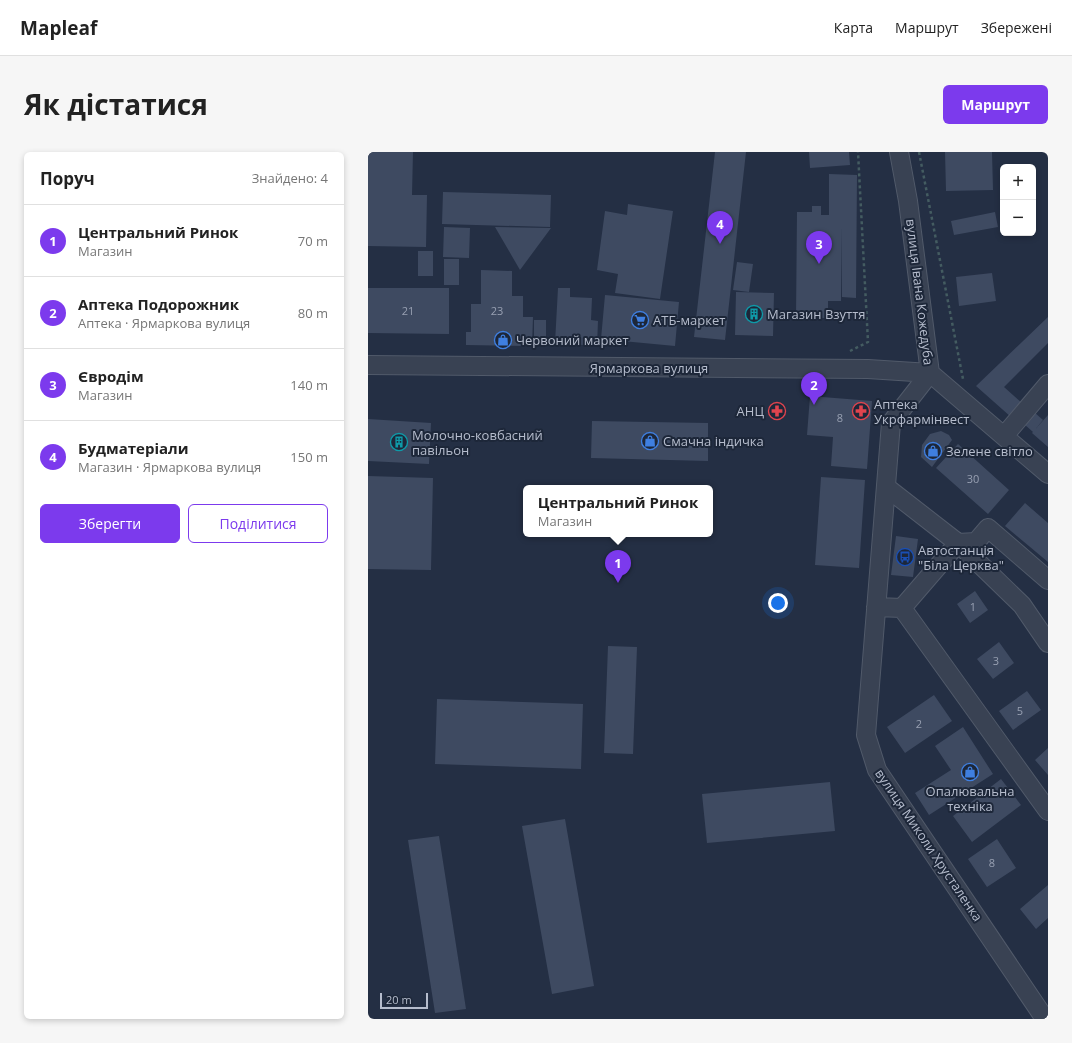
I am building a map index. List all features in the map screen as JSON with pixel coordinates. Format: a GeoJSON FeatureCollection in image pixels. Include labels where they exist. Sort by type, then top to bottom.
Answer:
{"type":"FeatureCollection","features":[{"type":"Feature","properties":{"kind":"street","name":"вулиця Івана Кожедуба"},"geometry":{"type":"LineString","coordinates":[[899,152],[908,201],[930,373],[1048,474]]}},
{"type":"Feature","properties":{"kind":"street","name":"Ярмаркова вулиця"},"geometry":{"type":"LineString","coordinates":[[368,366],[868,369],[930,373]]}},
{"type":"Feature","properties":{"kind":"street","name":"вулиця Миколи Хрусталенка"},"geometry":{"type":"LineString","coordinates":[[930,373],[891,423],[866,735],[877,770],[1045,1019]]}},
{"type":"Feature","properties":{"kind":"street"},"geometry":{"type":"LineString","coordinates":[[1004,436],[1048,384]]}},
{"type":"Feature","properties":{"kind":"street"},"geometry":{"type":"LineString","coordinates":[[886,488],[958,543],[1022,605],[1048,643]]}},
{"type":"Feature","properties":{"kind":"street"},"geometry":{"type":"LineString","coordinates":[[902,608],[958,543],[976,542],[988,528],[1048,580]]}},
{"type":"Feature","properties":{"kind":"street"},"geometry":{"type":"LineString","coordinates":[[876,607],[902,608]]}},
{"type":"Feature","properties":{"kind":"street"},"geometry":{"type":"LineString","coordinates":[[902,608],[1048,811]]}},
{"type":"Feature","properties":{"kind":"path"},"geometry":{"type":"LineString","coordinates":[[845,354],[868,342],[858,152]]}},
{"type":"Feature","properties":{"kind":"path"},"geometry":{"type":"LineString","coordinates":[[919,152],[963,383]]}},
{"type":"Feature","properties":{"kind":"building"},"geometry":{"type":"Polygon","coordinates":[[[368,152],[413,152],[412,195],[427,195],[426,247],[368,246],[368,152]]]}},
{"type":"Feature","properties":{"kind":"building"},"geometry":{"type":"Polygon","coordinates":[[[715,152],[746,152],[725,340],[694,337],[715,152]]]}},
{"type":"Feature","properties":{"kind":"building"},"geometry":{"type":"Polygon","coordinates":[[[809,152],[849,152],[850,165],[810,168],[809,152]]]}},
{"type":"Feature","properties":{"kind":"building"},"geometry":{"type":"Polygon","coordinates":[[[945,152],[992,152],[993,190],[946,191],[945,152]]]}},
{"type":"Feature","properties":{"kind":"building"},"geometry":{"type":"Polygon","coordinates":[[[829,174],[857,175],[856,298],[842,297],[842,227],[841,301],[828,301],[828,318],[796,318],[797,212],[812,212],[812,206],[821,206],[821,215],[829,215],[829,174]]]}},
{"type":"Feature","properties":{"kind":"building"},"geometry":{"type":"Polygon","coordinates":[[[443,192],[551,195],[550,227],[442,224],[443,192]]]}},
{"type":"Feature","properties":{"kind":"building"},"geometry":{"type":"Polygon","coordinates":[[[628,204],[673,211],[660,299],[615,293],[618,274],[597,270],[605,211],[627,215],[628,204]]]}},
{"type":"Feature","properties":{"kind":"building"},"geometry":{"type":"Polygon","coordinates":[[[995,212],[998,227],[954,235],[951,221],[995,212]]]}},
{"type":"Feature","properties":{"kind":"building"},"geometry":{"type":"Polygon","coordinates":[[[444,227],[470,228],[469,258],[443,257],[444,227]]]}},
{"type":"Feature","properties":{"kind":"building"},"geometry":{"type":"Polygon","coordinates":[[[495,227],[551,228],[520,270],[495,227]]]}},
{"type":"Feature","properties":{"kind":"building"},"geometry":{"type":"Polygon","coordinates":[[[418,251],[433,251],[433,276],[418,276],[418,251]]]}},
{"type":"Feature","properties":{"kind":"building"},"geometry":{"type":"Polygon","coordinates":[[[444,259],[459,259],[459,285],[444,285],[444,259]]]}},
{"type":"Feature","properties":{"kind":"building"},"geometry":{"type":"Polygon","coordinates":[[[737,262],[753,264],[749,292],[733,290],[737,262]]]}},
{"type":"Feature","properties":{"kind":"building"},"geometry":{"type":"Polygon","coordinates":[[[481,270],[512,271],[512,296],[523,296],[523,317],[533,317],[532,346],[466,345],[466,332],[471,332],[471,304],[481,304],[481,270]]]}},
{"type":"Feature","properties":{"kind":"building"},"geometry":{"type":"Polygon","coordinates":[[[992,273],[996,301],[959,306],[956,277],[992,273]]]}},
{"type":"Feature","properties":{"kind":"building"},"geometry":{"type":"Polygon","coordinates":[[[368,288],[449,288],[449,334],[368,333],[368,288]]]}},
{"type":"Feature","properties":{"kind":"building"},"geometry":{"type":"Polygon","coordinates":[[[558,288],[570,288],[570,297],[592,298],[591,320],[598,321],[597,346],[555,343],[558,288]]]}},
{"type":"Feature","properties":{"kind":"building","name":"Магазин Взуття"},"geometry":{"type":"Polygon","coordinates":[[[736,292],[774,293],[773,336],[735,335],[736,292]]]}},
{"type":"Feature","properties":{"kind":"building","name":"АТБ-маркет"},"geometry":{"type":"Polygon","coordinates":[[[605,295],[679,302],[675,346],[601,339],[605,295]]]}},
{"type":"Feature","properties":{"kind":"building"},"geometry":{"type":"Polygon","coordinates":[[[1048,317],[1048,343],[1004,387],[1022,403],[1011,417],[976,386],[1048,317]]]}},
{"type":"Feature","properties":{"kind":"building"},"geometry":{"type":"Polygon","coordinates":[[[534,320],[546,320],[546,344],[534,344],[534,320]]]}},
{"type":"Feature","properties":{"kind":"building"},"geometry":{"type":"Polygon","coordinates":[[[810,396],[872,401],[867,469],[831,466],[833,437],[807,435],[810,396]]]}},
{"type":"Feature","properties":{"kind":"building"},"geometry":{"type":"Polygon","coordinates":[[[1034,412],[1043,420],[1033,432],[1024,424],[1034,412]]]}},
{"type":"Feature","properties":{"kind":"building"},"geometry":{"type":"Polygon","coordinates":[[[1048,415],[1048,447],[1032,433],[1048,415]]]}},
{"type":"Feature","properties":{"kind":"building","name":"Молочно-ковбасний павільон"},"geometry":{"type":"Polygon","coordinates":[[[368,419],[431,423],[429,464],[368,461],[368,419]]]}},
{"type":"Feature","properties":{"kind":"building","name":"Смачна індичка"},"geometry":{"type":"Polygon","coordinates":[[[592,421],[708,423],[708,461],[591,458],[592,421]]]}},
{"type":"Feature","properties":{"kind":"building","name":"Зелене світло"},"geometry":{"type":"Polygon","coordinates":[[[941,431],[949,435],[952,440],[932,467],[921,457],[922,445],[930,434],[941,431]]]}},
{"type":"Feature","properties":{"kind":"building"},"geometry":{"type":"Polygon","coordinates":[[[958,444],[1009,490],[988,514],[936,468],[958,444]]]}},
{"type":"Feature","properties":{"kind":"building"},"geometry":{"type":"Polygon","coordinates":[[[368,476],[433,478],[431,570],[368,569],[368,476]]]}},
{"type":"Feature","properties":{"kind":"building"},"geometry":{"type":"Polygon","coordinates":[[[821,477],[865,480],[859,568],[815,565],[821,477]]]}},
{"type":"Feature","properties":{"kind":"building"},"geometry":{"type":"Polygon","coordinates":[[[1025,503],[1048,523],[1048,562],[1005,526],[1025,503]]]}},
{"type":"Feature","properties":{"kind":"building","name":"Автостанція \"Біла Церква\""},"geometry":{"type":"Polygon","coordinates":[[[896,536],[918,539],[913,577],[891,575],[896,536]]]}},
{"type":"Feature","properties":{"kind":"building"},"geometry":{"type":"Polygon","coordinates":[[[975,591],[988,610],[970,623],[957,604],[975,591]]]}},
{"type":"Feature","properties":{"kind":"building"},"geometry":{"type":"Polygon","coordinates":[[[999,642],[1014,663],[993,679],[977,659],[999,642]]]}},
{"type":"Feature","properties":{"kind":"building"},"geometry":{"type":"Polygon","coordinates":[[[608,646],[637,647],[633,754],[604,753],[608,646]]]}},
{"type":"Feature","properties":{"kind":"building"},"geometry":{"type":"Polygon","coordinates":[[[1027,691],[1041,710],[1013,730],[999,711],[1027,691]]]}},
{"type":"Feature","properties":{"kind":"building"},"geometry":{"type":"Polygon","coordinates":[[[934,695],[952,721],[905,753],[887,727],[934,695]]]}},
{"type":"Feature","properties":{"kind":"building"},"geometry":{"type":"Polygon","coordinates":[[[437,699],[583,704],[581,769],[435,764],[437,699]]]}},
{"type":"Feature","properties":{"kind":"building","name":"Опалювальна техніка"},"geometry":{"type":"Polygon","coordinates":[[[963,727],[993,774],[929,815],[915,793],[951,770],[935,746],[963,727]]]}},
{"type":"Feature","properties":{"kind":"building"},"geometry":{"type":"Polygon","coordinates":[[[1048,748],[1048,775],[1035,760],[1048,748]]]}},
{"type":"Feature","properties":{"kind":"building"},"geometry":{"type":"Polygon","coordinates":[[[1001,779],[1021,805],[972,842],[953,816],[1001,779]]]}},
{"type":"Feature","properties":{"kind":"building"},"geometry":{"type":"Polygon","coordinates":[[[830,782],[835,831],[707,843],[702,794],[830,782]]]}},
{"type":"Feature","properties":{"kind":"building"},"geometry":{"type":"Polygon","coordinates":[[[565,819],[594,986],[552,994],[522,826],[565,819]]]}},
{"type":"Feature","properties":{"kind":"building"},"geometry":{"type":"Polygon","coordinates":[[[439,836],[466,1009],[435,1013],[408,840],[439,836]]]}},
{"type":"Feature","properties":{"kind":"building"},"geometry":{"type":"Polygon","coordinates":[[[997,839],[1016,868],[987,887],[968,859],[997,839]]]}},
{"type":"Feature","properties":{"kind":"building"},"geometry":{"type":"Polygon","coordinates":[[[1048,885],[1048,918],[1036,929],[1020,909],[1048,885]]]}},
{"type":"Feature","properties":{"kind":"place","name":"Будматеріали"},"geometry":{"type":"Point","coordinates":[720,244]}},
{"type":"Feature","properties":{"kind":"place","name":"Євродім"},"geometry":{"type":"Point","coordinates":[819,264]}},
{"type":"Feature","properties":{"kind":"place","name":"Магазин Взуття"},"geometry":{"type":"Point","coordinates":[754,314]}},
{"type":"Feature","properties":{"kind":"place","name":"АТБ-маркет"},"geometry":{"type":"Point","coordinates":[640,320]}},
{"type":"Feature","properties":{"kind":"place","name":"Червоний маркет"},"geometry":{"type":"Point","coordinates":[503,340]}},
{"type":"Feature","properties":{"kind":"place","name":"Аптека Подорожник"},"geometry":{"type":"Point","coordinates":[814,405]}},
{"type":"Feature","properties":{"kind":"place","name":"АНЦ"},"geometry":{"type":"Point","coordinates":[777,411]}},
{"type":"Feature","properties":{"kind":"place","name":"Аптека Укрфармінвест"},"geometry":{"type":"Point","coordinates":[861,411]}},
{"type":"Feature","properties":{"kind":"place","name":"Смачна індичка"},"geometry":{"type":"Point","coordinates":[650,441]}},
{"type":"Feature","properties":{"kind":"place","name":"Молочно-ковбасний павільон"},"geometry":{"type":"Point","coordinates":[399,442]}},
{"type":"Feature","properties":{"kind":"place","name":"Зелене світло"},"geometry":{"type":"Point","coordinates":[933,451]}},
{"type":"Feature","properties":{"kind":"place","name":"Автостанція \"Біла Церква\""},"geometry":{"type":"Point","coordinates":[905,557]}},
{"type":"Feature","properties":{"kind":"place","name":"Центральний Ринок"},"geometry":{"type":"Point","coordinates":[618,583]}},
{"type":"Feature","properties":{"kind":"place","name":"Опалювальна техніка"},"geometry":{"type":"Point","coordinates":[970,772]}}]}
